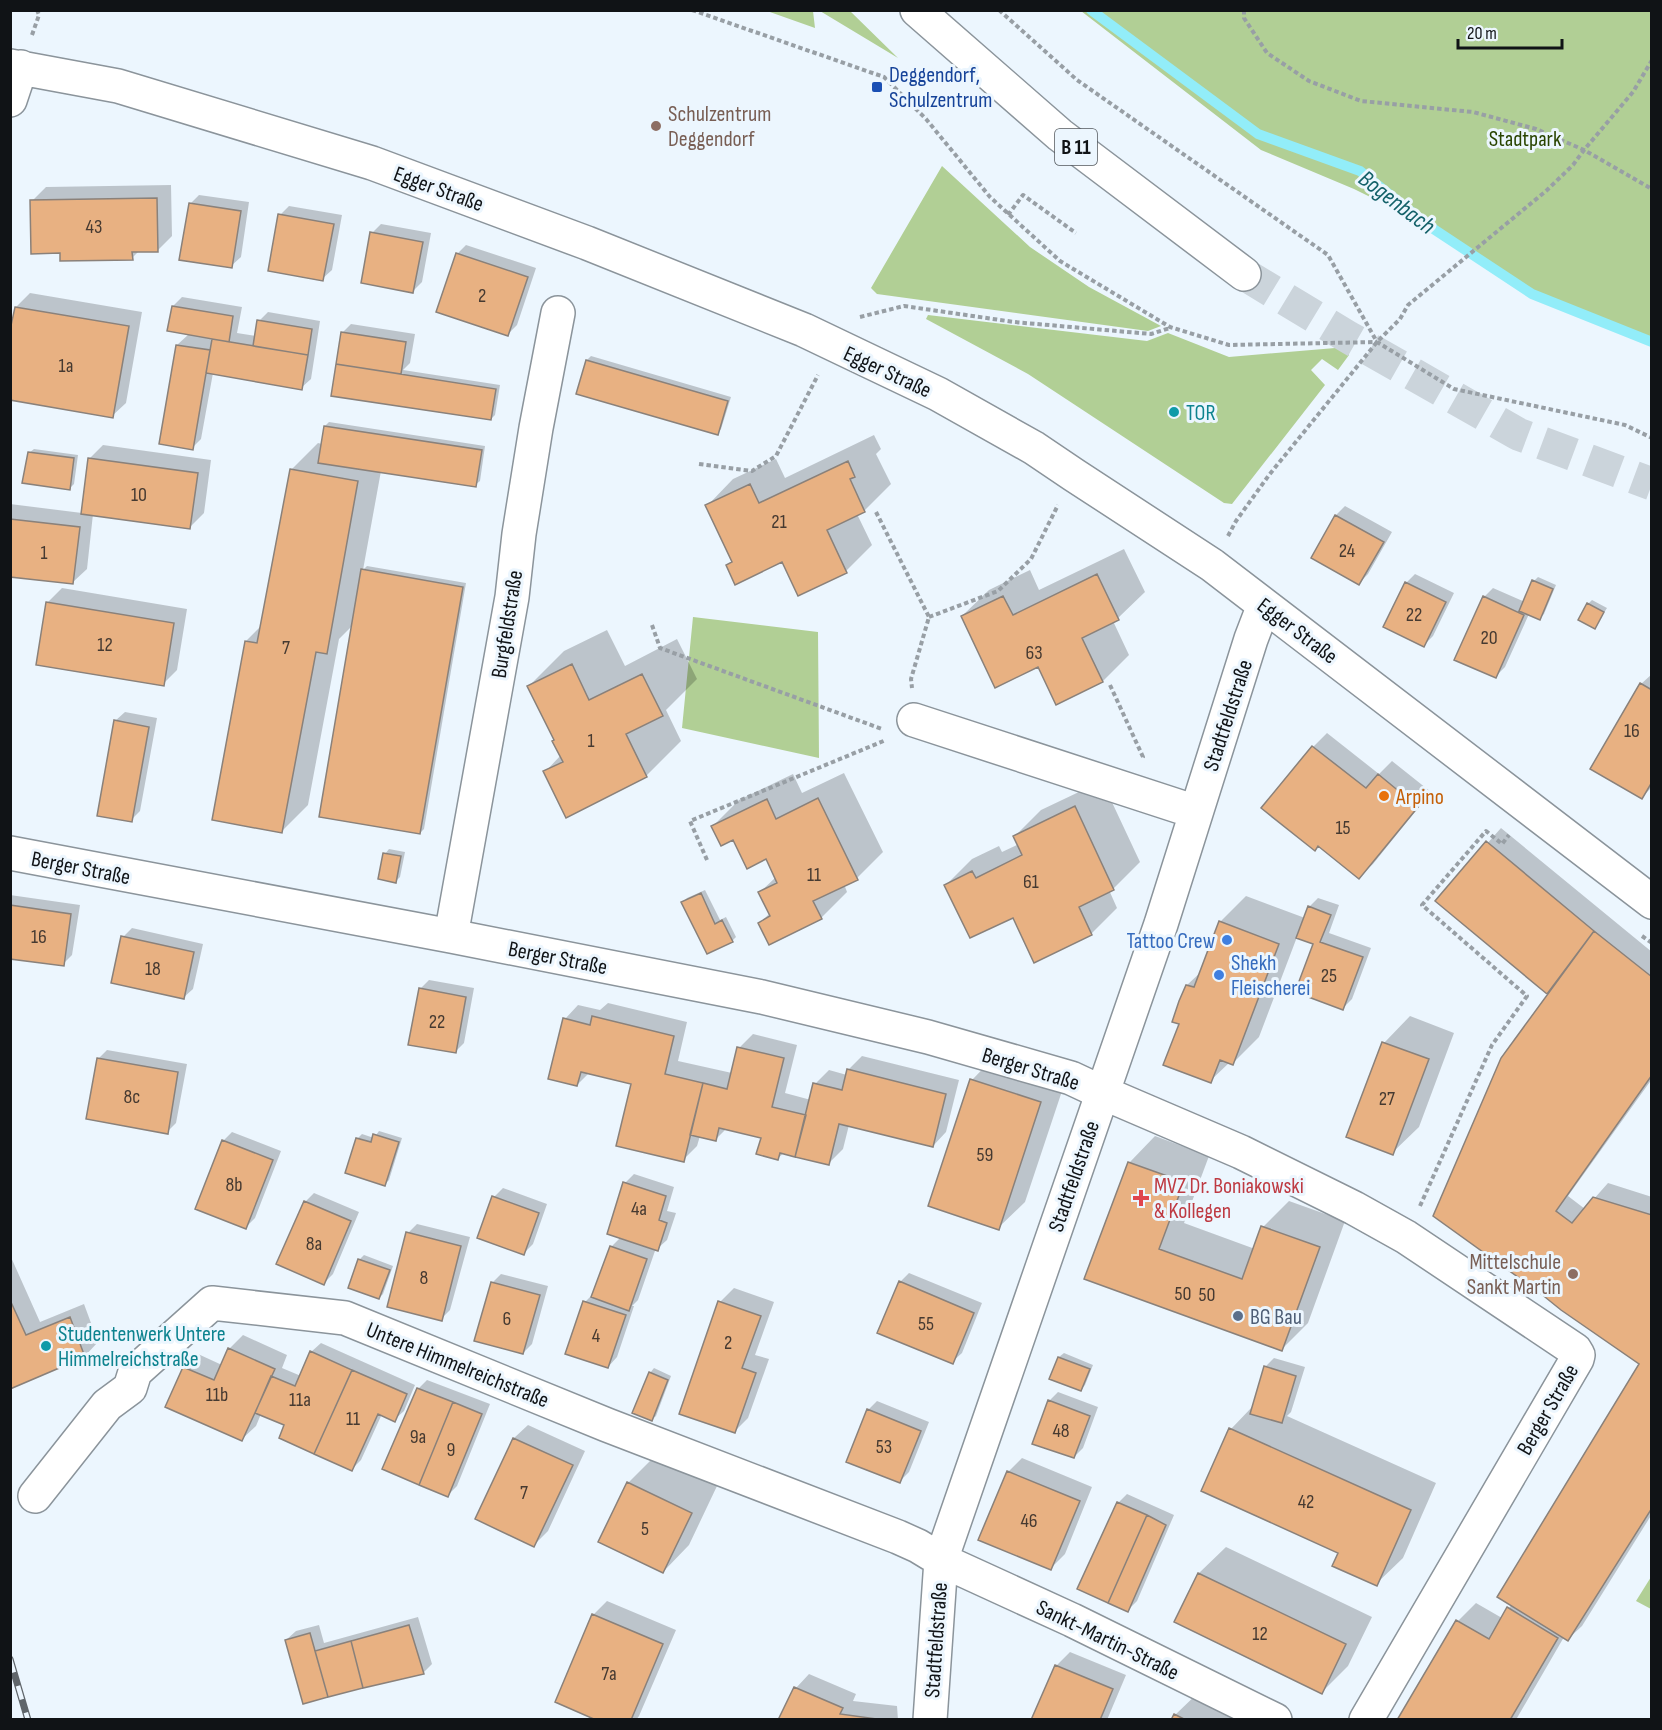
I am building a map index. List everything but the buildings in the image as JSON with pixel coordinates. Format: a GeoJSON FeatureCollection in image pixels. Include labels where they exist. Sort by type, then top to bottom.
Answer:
{"type":"FeatureCollection","features":[{"type":"Feature","properties":{"kind":"main road","name":"B 11"},"geometry":{"type":"LineString","coordinates":[[917,10],[1060,135],[1244,274]]}},
{"type":"Feature","properties":{"kind":"main road"},"geometry":{"type":"LineString","coordinates":[[10,100],[16,67]]}},
{"type":"Feature","properties":{"kind":"main road","name":"Egger Straße"},"geometry":{"type":"LineString","coordinates":[[16,67],[118,86],[372,163],[587,243],[804,330],[938,394],[1034,448],[1212,565],[1652,902]]}},
{"type":"Feature","properties":{"kind":"main road","name":"Burgfeldstraße"},"geometry":{"type":"LineString","coordinates":[[451,936],[512,597],[532,452],[558,312]]}},
{"type":"Feature","properties":{"kind":"main road","name":"Stadtfeldstraße"},"geometry":{"type":"LineString","coordinates":[[930,1719],[940,1560],[1161,924],[1251,639],[1264,605]]}},
{"type":"Feature","properties":{"kind":"main road"},"geometry":{"type":"LineString","coordinates":[[907,727],[1196,812]]}},
{"type":"Feature","properties":{"kind":"main road","name":"Berger Straße"},"geometry":{"type":"LineString","coordinates":[[10,853],[762,997],[961,1047],[1071,1078],[1241,1152],[1406,1236],[1575,1350],[1578,1355],[1366,1719]]}},
{"type":"Feature","properties":{"kind":"main road","name":"Untere Himmelreichstraße"},"geometry":{"type":"LineString","coordinates":[[35,1496],[107,1405],[130,1388],[135,1372],[212,1303],[345,1318],[607,1425],[898,1537],[940,1560]]}},
{"type":"Feature","properties":{"kind":"main road","name":"Sankt-Martin-Straße"},"geometry":{"type":"LineString","coordinates":[[940,1560],[1072,1620],[1275,1719]]}},
{"type":"Feature","properties":{"kind":"path"},"geometry":{"type":"LineString","coordinates":[[999,10],[1077,80],[1328,255],[1377,342],[1454,389],[1625,425],[1652,438]]}},
{"type":"Feature","properties":{"kind":"path"},"geometry":{"type":"LineString","coordinates":[[1244,10],[1244,18],[1267,53],[1309,81],[1361,101],[1473,112],[1536,129],[1584,150],[1652,189]]}},
{"type":"Feature","properties":{"kind":"path"},"geometry":{"type":"LineString","coordinates":[[693,11],[884,77],[926,119],[990,197],[1060,261],[1170,327],[1229,345],[1377,342]]}},
{"type":"Feature","properties":{"kind":"path"},"geometry":{"type":"LineString","coordinates":[[1236,521],[1269,476],[1377,342],[1400,319],[1408,305],[1573,165],[1633,92],[1652,60]]}},
{"type":"Feature","properties":{"kind":"path"},"geometry":{"type":"LineString","coordinates":[[1008,214],[1023,195],[1076,232]]}},
{"type":"Feature","properties":{"kind":"path"},"geometry":{"type":"LineString","coordinates":[[859,317],[904,306],[1014,322],[1151,334],[1170,327]]}},
{"type":"Feature","properties":{"kind":"path"},"geometry":{"type":"LineString","coordinates":[[699,464],[752,471],[776,456],[820,370],[835,346]]}},
{"type":"Feature","properties":{"kind":"path"},"geometry":{"type":"LineString","coordinates":[[929,617],[998,591],[1030,559],[1074,475]]}},
{"type":"Feature","properties":{"kind":"path"},"geometry":{"type":"LineString","coordinates":[[876,512],[929,617],[911,679],[907,727]]}},
{"type":"Feature","properties":{"kind":"path"},"geometry":{"type":"LineString","coordinates":[[652,625],[660,648],[907,727]]}},
{"type":"Feature","properties":{"kind":"path"},"geometry":{"type":"LineString","coordinates":[[1110,685],[1143,757],[1129,791]]}},
{"type":"Feature","properties":{"kind":"path"},"geometry":{"type":"LineString","coordinates":[[707,860],[690,821],[907,727]]}},
{"type":"Feature","properties":{"kind":"path"},"geometry":{"type":"LineString","coordinates":[[1406,1236],[1492,1046],[1527,996],[1422,905],[1486,831],[1502,844],[1510,833]]}},
{"type":"Feature","properties":{"kind":"green space"},"geometry":{"type":"Polygon","coordinates":[[[767,11],[813,11],[815,28],[767,11]]]}},
{"type":"Feature","properties":{"kind":"green space"},"geometry":{"type":"Polygon","coordinates":[[[820,11],[850,11],[898,58],[820,11]]]}},
{"type":"Feature","properties":{"kind":"green space","name":"Stadtpark"},"geometry":{"type":"Polygon","coordinates":[[[1081,11],[1651,11],[1651,342],[1532,294],[1429,226],[1354,189],[1261,150],[1081,11]]]}},
{"type":"Feature","properties":{"kind":"green space"},"geometry":{"type":"Polygon","coordinates":[[[942,166],[1030,247],[1089,287],[1161,326],[1148,331],[877,294],[871,288],[942,166]]]}},
{"type":"Feature","properties":{"kind":"green space"},"geometry":{"type":"Polygon","coordinates":[[[928,315],[1147,341],[1168,333],[1229,357],[1347,347],[1349,355],[1338,370],[1322,359],[1311,370],[1325,385],[1232,504],[1224,503],[1028,374],[926,319],[928,315]]]}},
{"type":"Feature","properties":{"kind":"green space"},"geometry":{"type":"Polygon","coordinates":[[[693,617],[818,632],[819,758],[682,728],[693,617]]]}},
{"type":"Feature","properties":{"kind":"green space"},"geometry":{"type":"Polygon","coordinates":[[[1651,1577],[1651,1609],[1636,1601],[1651,1577]]]}},
{"type":"Feature","properties":{"kind":"waterway","name":"Bogenbach"},"geometry":{"type":"LineString","coordinates":[[1091,10],[1258,134],[1360,171],[1429,226],[1532,294],[1652,342]]}},
{"type":"Feature","properties":{"kind":"tunnel"},"geometry":{"type":"LineString","coordinates":[[1244,274],[1348,337],[1518,434],[1652,484]]}},
{"type":"Feature","properties":{"kind":"railway"},"geometry":{"type":"LineString","coordinates":[[10,1659],[28,1720]]}},
{"type":"Feature","properties":{"kind":"place","name":"Deggendorf, Schulzentrum"},"geometry":{"type":"Point","coordinates":[877,87]}},
{"type":"Feature","properties":{"kind":"place","name":"Schulzentrum Deggendorf"},"geometry":{"type":"Point","coordinates":[656,126]}},
{"type":"Feature","properties":{"kind":"place","name":"TOR"},"geometry":{"type":"Point","coordinates":[1174,412]}},
{"type":"Feature","properties":{"kind":"place","name":"Arpino"},"geometry":{"type":"Point","coordinates":[1384,796]}},
{"type":"Feature","properties":{"kind":"place","name":"Tattoo Crew"},"geometry":{"type":"Point","coordinates":[1227,940]}},
{"type":"Feature","properties":{"kind":"place","name":"Shekh Fleischerei"},"geometry":{"type":"Point","coordinates":[1219,975]}},
{"type":"Feature","properties":{"kind":"place","name":"MVZ Dr. Boniakowski & Kollegen"},"geometry":{"type":"Point","coordinates":[1141,1198]}},
{"type":"Feature","properties":{"kind":"place","name":"Mittelschule Sankt Martin"},"geometry":{"type":"Point","coordinates":[1573,1274]}},
{"type":"Feature","properties":{"kind":"place","name":"BG Bau"},"geometry":{"type":"Point","coordinates":[1238,1316]}},
{"type":"Feature","properties":{"kind":"place","name":"Studentenwerk Untere Himmelreichstraße"},"geometry":{"type":"Point","coordinates":[46,1346]}}]}
